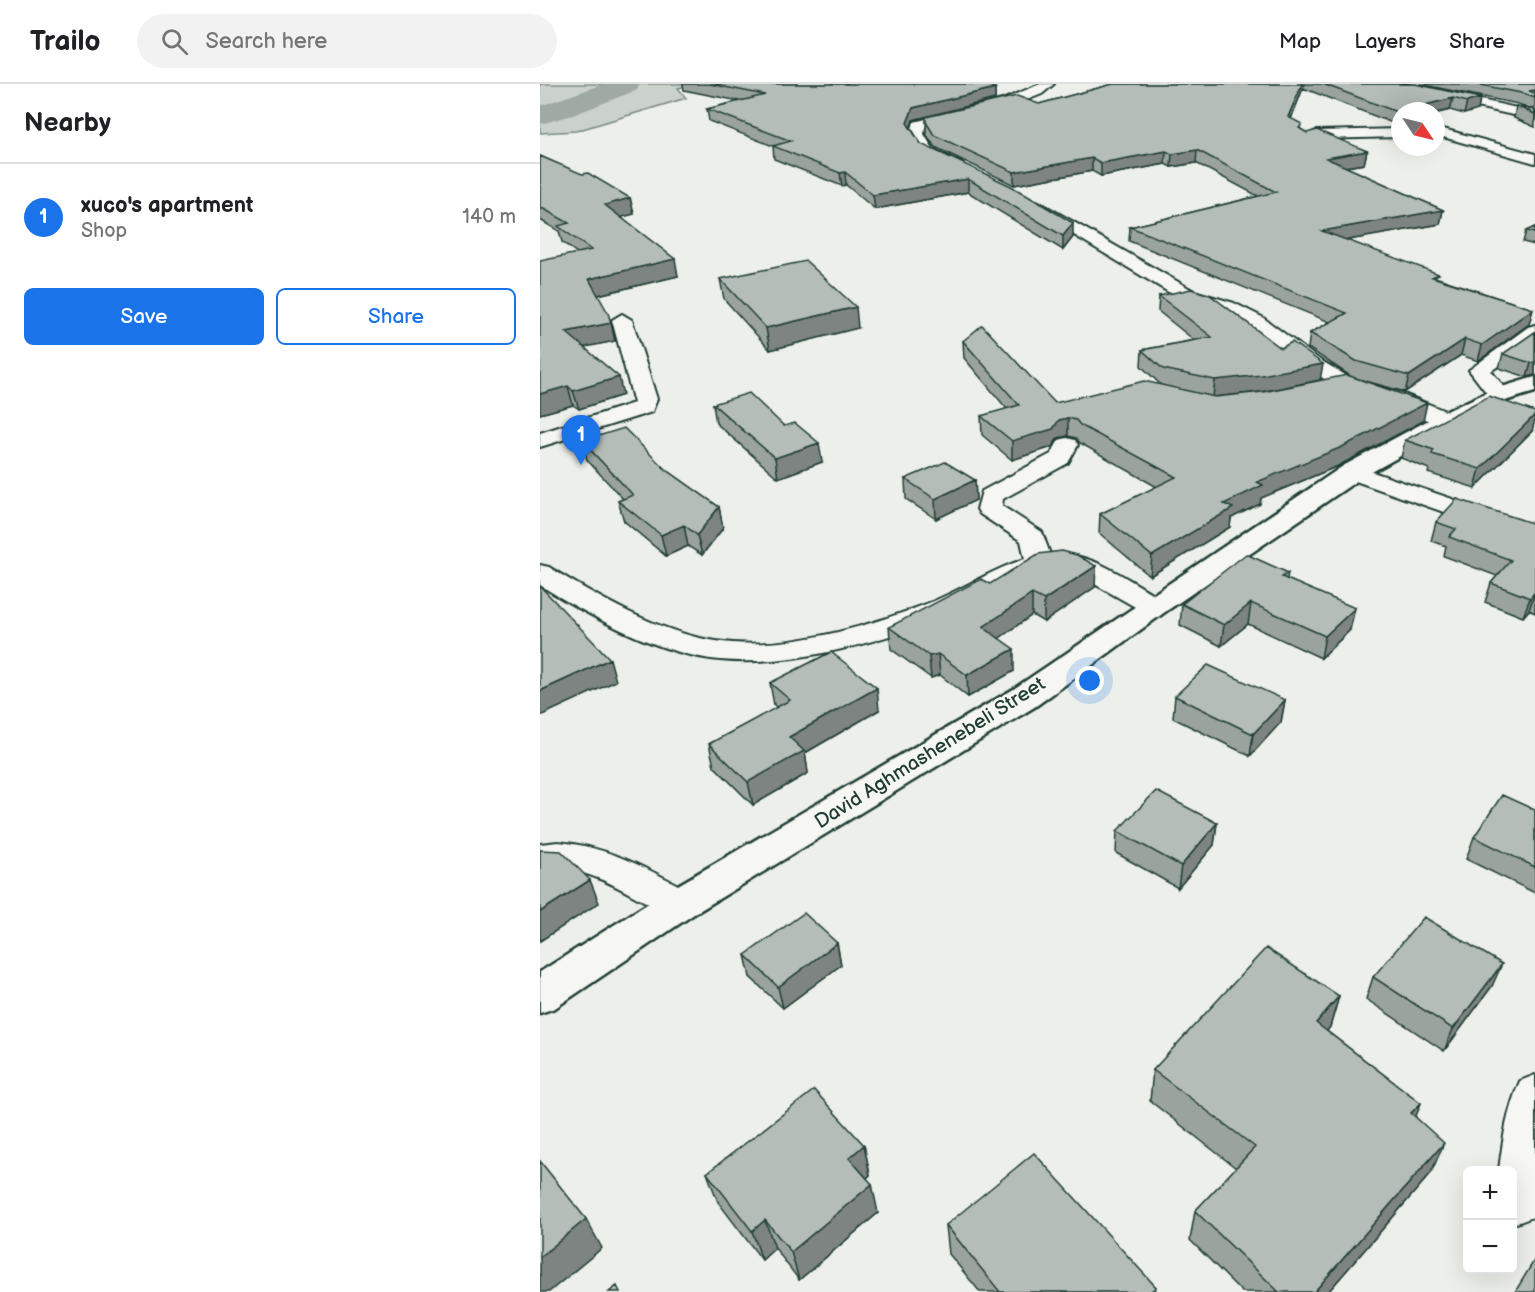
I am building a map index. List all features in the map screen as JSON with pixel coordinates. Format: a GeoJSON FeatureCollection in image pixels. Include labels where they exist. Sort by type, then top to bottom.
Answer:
{"type":"FeatureCollection","features":[{"type":"Feature","properties":{"kind":"street"},"geometry":{"type":"LineString","coordinates":[[968,171],[928,152],[917,134],[919,125],[939,117],[1019,99],[1042,90],[1048,84]]}},
{"type":"Feature","properties":{"kind":"street"},"geometry":{"type":"LineString","coordinates":[[1391,84],[1535,116]]}},
{"type":"Feature","properties":{"kind":"street"},"geometry":{"type":"LineString","coordinates":[[1306,139],[1316,135],[1391,133]]}},
{"type":"Feature","properties":{"kind":"street"},"geometry":{"type":"LineString","coordinates":[[1445,134],[1535,159]]}},
{"type":"Feature","properties":{"kind":"street"},"geometry":{"type":"LineString","coordinates":[[1018,195],[1187,295],[1227,307],[1255,321],[1313,364],[1345,382],[1394,398],[1447,420]]}},
{"type":"Feature","properties":{"kind":"street"},"geometry":{"type":"LineString","coordinates":[[540,440],[644,407],[646,399],[622,320]]}},
{"type":"Feature","properties":{"kind":"street"},"geometry":{"type":"LineString","coordinates":[[1500,394],[1479,370],[1535,331]]}},
{"type":"Feature","properties":{"kind":"street"},"geometry":{"type":"LineString","coordinates":[[1313,390],[1345,382]]}},
{"type":"Feature","properties":{"kind":"street","name":"David Aghmashenebeli Street"},"geometry":{"type":"LineString","coordinates":[[540,995],[680,903],[751,863],[1024,698],[1154,606],[1352,472],[1500,394],[1535,384]]}},
{"type":"Feature","properties":{"kind":"street"},"geometry":{"type":"LineString","coordinates":[[1039,562],[1033,537],[989,509],[991,496],[1060,458],[1067,445]]}},
{"type":"Feature","properties":{"kind":"street"},"geometry":{"type":"LineString","coordinates":[[1352,472],[1535,536]]}},
{"type":"Feature","properties":{"kind":"street"},"geometry":{"type":"LineString","coordinates":[[540,573],[565,590],[669,638],[716,651],[783,652],[854,636],[951,604],[1014,570],[1039,562],[1072,562],[1154,606]]}},
{"type":"Feature","properties":{"kind":"street"},"geometry":{"type":"LineString","coordinates":[[540,857],[556,854],[605,865],[680,903]]}},
{"type":"Feature","properties":{"kind":"street"},"geometry":{"type":"LineString","coordinates":[[1517,1201],[1528,1114],[1535,1094]]}},
{"type":"Feature","properties":{"kind":"shaded area"},"geometry":{"type":"Polygon","coordinates":[[[540,84],[695,84],[678,88],[686,98],[576,131],[540,133],[540,84]]]}},
{"type":"Feature","properties":{"kind":"building"},"geometry":{"type":"Polygon","coordinates":[[[710,84],[984,84],[995,88],[913,108],[907,123],[921,144],[1011,186],[1073,223],[1063,236],[968,179],[873,195],[845,172],[840,173],[773,146],[791,141],[707,109],[765,95],[710,84]]]}},
{"type":"Feature","properties":{"kind":"building"},"geometry":{"type":"Polygon","coordinates":[[[1113,84],[1302,84],[1288,117],[1302,124],[1299,128],[1307,133],[1317,130],[1367,151],[1326,158],[1443,210],[1322,231],[1439,274],[1432,277],[1533,309],[1482,345],[1465,339],[1409,376],[1356,361],[1310,333],[1347,313],[1130,227],[1276,192],[1197,150],[1172,154],[1166,151],[1101,163],[1092,158],[1014,172],[934,135],[926,122],[926,117],[1017,96],[1039,104],[1113,84]]]}},
{"type":"Feature","properties":{"kind":"building"},"geometry":{"type":"Polygon","coordinates":[[[1323,84],[1415,84],[1480,98],[1467,102],[1453,98],[1437,102],[1391,102],[1391,110],[1323,84]]]}},
{"type":"Feature","properties":{"kind":"building"},"geometry":{"type":"Polygon","coordinates":[[[1476,84],[1535,84],[1535,90],[1529,91],[1535,93],[1535,98],[1521,93],[1476,84]]]}},
{"type":"Feature","properties":{"kind":"building"},"geometry":{"type":"Polygon","coordinates":[[[1516,106],[1535,110],[1535,114],[1516,106]]]}},
{"type":"Feature","properties":{"kind":"building"},"geometry":{"type":"Polygon","coordinates":[[[540,156],[582,174],[588,173],[630,198],[605,205],[675,259],[589,279],[611,323],[566,332],[619,377],[573,391],[568,386],[540,394],[540,261],[591,250],[558,226],[569,223],[540,207],[540,156]]]}},
{"type":"Feature","properties":{"kind":"building"},"geometry":{"type":"Polygon","coordinates":[[[1535,227],[1535,233],[1526,231],[1535,227]]]}},
{"type":"Feature","properties":{"kind":"building"},"geometry":{"type":"Polygon","coordinates":[[[806,261],[856,307],[766,328],[720,279],[806,261]]]}},
{"type":"Feature","properties":{"kind":"building"},"geometry":{"type":"Polygon","coordinates":[[[1191,289],[1210,295],[1281,348],[1292,342],[1323,364],[1262,375],[1215,380],[1163,369],[1142,350],[1212,337],[1159,296],[1191,289]]]}},
{"type":"Feature","properties":{"kind":"building"},"geometry":{"type":"Polygon","coordinates":[[[982,325],[1055,403],[1144,381],[1215,397],[1263,392],[1347,375],[1427,403],[1342,447],[1257,482],[1263,485],[1224,504],[1233,508],[1152,556],[1100,514],[1176,477],[1080,425],[1076,420],[1068,418],[1059,420],[1053,429],[1012,441],[981,416],[1019,405],[963,341],[982,325]]]}},
{"type":"Feature","properties":{"kind":"building"},"geometry":{"type":"Polygon","coordinates":[[[1535,332],[1535,362],[1531,363],[1503,354],[1535,332]]]}},
{"type":"Feature","properties":{"kind":"building"},"geometry":{"type":"Polygon","coordinates":[[[749,393],[784,426],[795,423],[819,443],[775,458],[713,404],[749,393]]]}},
{"type":"Feature","properties":{"kind":"building"},"geometry":{"type":"Polygon","coordinates":[[[1489,396],[1535,412],[1535,415],[1480,469],[1432,454],[1434,450],[1405,440],[1489,396]]]}},
{"type":"Feature","properties":{"kind":"building"},"geometry":{"type":"Polygon","coordinates":[[[624,428],[664,468],[719,507],[697,535],[684,525],[661,535],[618,501],[633,495],[582,441],[624,428]]]}},
{"type":"Feature","properties":{"kind":"building"},"geometry":{"type":"Polygon","coordinates":[[[945,462],[975,480],[935,499],[905,479],[945,462]]]}},
{"type":"Feature","properties":{"kind":"building"},"geometry":{"type":"Polygon","coordinates":[[[1457,499],[1535,524],[1535,592],[1530,598],[1491,583],[1511,560],[1449,537],[1456,529],[1436,522],[1457,499]]]}},
{"type":"Feature","properties":{"kind":"building"},"geometry":{"type":"Polygon","coordinates":[[[1062,551],[1077,555],[1096,566],[1044,600],[1032,594],[983,627],[1014,649],[967,675],[938,654],[929,656],[889,627],[981,579],[990,584],[1038,554],[1062,551]]]}},
{"type":"Feature","properties":{"kind":"building"},"geometry":{"type":"Polygon","coordinates":[[[1246,554],[1288,573],[1282,577],[1355,608],[1325,636],[1251,603],[1224,625],[1182,604],[1246,554]]]}},
{"type":"Feature","properties":{"kind":"building"},"geometry":{"type":"Polygon","coordinates":[[[540,586],[610,659],[540,691],[540,586]]]}},
{"type":"Feature","properties":{"kind":"building"},"geometry":{"type":"Polygon","coordinates":[[[831,652],[877,688],[789,737],[804,751],[748,782],[709,744],[790,700],[770,683],[831,652]]]}},
{"type":"Feature","properties":{"kind":"building"},"geometry":{"type":"Polygon","coordinates":[[[1208,665],[1285,700],[1253,734],[1175,696],[1208,665]]]}},
{"type":"Feature","properties":{"kind":"building"},"geometry":{"type":"Polygon","coordinates":[[[1156,791],[1217,823],[1181,866],[1117,831],[1156,791]]]}},
{"type":"Feature","properties":{"kind":"building"},"geometry":{"type":"Polygon","coordinates":[[[1502,795],[1535,810],[1535,867],[1474,837],[1502,795]]]}},
{"type":"Feature","properties":{"kind":"building"},"geometry":{"type":"Polygon","coordinates":[[[540,850],[561,851],[590,880],[540,912],[540,850]]]}},
{"type":"Feature","properties":{"kind":"building"},"geometry":{"type":"Polygon","coordinates":[[[804,913],[837,943],[778,987],[745,955],[804,913]]]}},
{"type":"Feature","properties":{"kind":"building"},"geometry":{"type":"Polygon","coordinates":[[[1424,917],[1502,964],[1453,1029],[1373,977],[1424,917]]]}},
{"type":"Feature","properties":{"kind":"building"},"geometry":{"type":"Polygon","coordinates":[[[1266,948],[1339,996],[1316,1023],[1421,1103],[1411,1113],[1444,1143],[1314,1292],[1279,1292],[1195,1211],[1255,1147],[1153,1070],[1266,948]]]}},
{"type":"Feature","properties":{"kind":"building"},"geometry":{"type":"Polygon","coordinates":[[[814,1090],[864,1145],[849,1158],[872,1184],[791,1252],[765,1220],[752,1231],[707,1173],[814,1090]]]}},
{"type":"Feature","properties":{"kind":"building"},"geometry":{"type":"Polygon","coordinates":[[[1034,1153],[1156,1287],[1150,1292],[1000,1292],[946,1225],[1034,1153]]]}},
{"type":"Feature","properties":{"kind":"building"},"geometry":{"type":"Polygon","coordinates":[[[540,1161],[586,1219],[540,1257],[540,1161]]]}},
{"type":"Feature","properties":{"kind":"building"},"geometry":{"type":"Polygon","coordinates":[[[1535,1259],[1535,1292],[1515,1292],[1535,1259]]]}},
{"type":"Feature","properties":{"kind":"building"},"geometry":{"type":"Polygon","coordinates":[[[617,1286],[620,1292],[609,1292],[617,1286]]]}},
{"type":"Feature","properties":{"kind":"waterway"},"geometry":{"type":"LineString","coordinates":[[540,115],[563,109],[627,84]]}},
{"type":"Feature","properties":{"kind":"place","name":"xuco's apartment"},"geometry":{"type":"Point","coordinates":[581,465]}}]}
